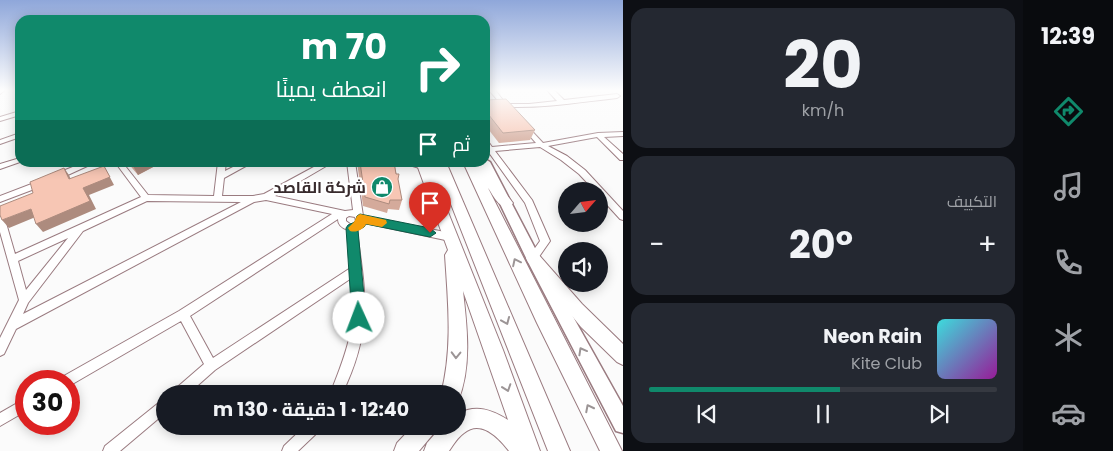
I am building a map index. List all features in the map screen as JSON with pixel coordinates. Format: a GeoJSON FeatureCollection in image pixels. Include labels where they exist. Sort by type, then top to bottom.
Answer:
{"type":"FeatureCollection","features":[{"type":"Feature","properties":{"kind":"main road"},"geometry":{"type":"LineString","coordinates":[[425,167],[494,350],[528,451]]}},
{"type":"Feature","properties":{"kind":"main road"},"geometry":{"type":"LineString","coordinates":[[426,167],[465,224]]}},
{"type":"Feature","properties":{"kind":"main road"},"geometry":{"type":"LineString","coordinates":[[442,167],[559,451]]}},
{"type":"Feature","properties":{"kind":"main road"},"geometry":{"type":"LineString","coordinates":[[471,167],[539,308],[611,451]]}},
{"type":"Feature","properties":{"kind":"main road"},"geometry":{"type":"LineString","coordinates":[[479,167],[506,203]]}},
{"type":"Feature","properties":{"kind":"main road"},"geometry":{"type":"LineString","coordinates":[[488,167],[533,258],[623,424]]}},
{"type":"Feature","properties":{"kind":"main road"},"geometry":{"type":"LineString","coordinates":[[450,237],[455,288],[456,378],[454,385]]}},
{"type":"Feature","properties":{"kind":"main road"},"geometry":{"type":"LineString","coordinates":[[533,258],[602,338],[623,356]]}},
{"type":"Feature","properties":{"kind":"main road"},"geometry":{"type":"LineString","coordinates":[[466,420],[469,418],[487,419],[503,428],[521,451]]}},
{"type":"Feature","properties":{"kind":"main road"},"geometry":{"type":"LineString","coordinates":[[405,451],[419,435]]}},
{"type":"Feature","properties":{"kind":"main road"},"geometry":{"type":"LineString","coordinates":[[435,451],[449,435]]}},
{"type":"Feature","properties":{"kind":"street"},"geometry":{"type":"LineString","coordinates":[[0,119],[15,114]]}},
{"type":"Feature","properties":{"kind":"street"},"geometry":{"type":"LineString","coordinates":[[522,124],[541,145],[564,158],[582,172],[623,217]]}},
{"type":"Feature","properties":{"kind":"street"},"geometry":{"type":"LineString","coordinates":[[490,145],[541,145],[623,134]]}},
{"type":"Feature","properties":{"kind":"street"},"geometry":{"type":"LineString","coordinates":[[598,136],[623,158]]}},
{"type":"Feature","properties":{"kind":"street"},"geometry":{"type":"LineString","coordinates":[[0,142],[15,137]]}},
{"type":"Feature","properties":{"kind":"street"},"geometry":{"type":"LineString","coordinates":[[490,149],[529,202],[545,241],[533,258]]}},
{"type":"Feature","properties":{"kind":"street"},"geometry":{"type":"LineString","coordinates":[[0,167],[15,162]]}},
{"type":"Feature","properties":{"kind":"street"},"geometry":{"type":"LineString","coordinates":[[0,199],[80,167]]}},
{"type":"Feature","properties":{"kind":"street"},"geometry":{"type":"LineString","coordinates":[[122,167],[146,198]]}},
{"type":"Feature","properties":{"kind":"street"},"geometry":{"type":"LineString","coordinates":[[218,199],[222,167]]}},
{"type":"Feature","properties":{"kind":"street"},"geometry":{"type":"LineString","coordinates":[[221,176],[240,167]]}},
{"type":"Feature","properties":{"kind":"street"},"geometry":{"type":"LineString","coordinates":[[13,259],[146,198],[253,199],[266,197],[321,167]]}},
{"type":"Feature","properties":{"kind":"street"},"geometry":{"type":"LineString","coordinates":[[342,214],[342,222],[346,226],[352,228],[360,224],[352,167]]}},
{"type":"Feature","properties":{"kind":"street"},"geometry":{"type":"LineString","coordinates":[[266,197],[342,214],[352,213],[359,217],[450,237]]}},
{"type":"Feature","properties":{"kind":"street"},"geometry":{"type":"LineString","coordinates":[[12,325],[253,199]]}},
{"type":"Feature","properties":{"kind":"street"},"geometry":{"type":"LineString","coordinates":[[611,203],[623,203]]}},
{"type":"Feature","properties":{"kind":"street"},"geometry":{"type":"LineString","coordinates":[[80,373],[183,314],[342,214]]}},
{"type":"Feature","properties":{"kind":"street"},"geometry":{"type":"LineString","coordinates":[[0,216],[4,245],[13,259],[24,300]]}},
{"type":"Feature","properties":{"kind":"street"},"geometry":{"type":"LineString","coordinates":[[0,350],[24,300],[80,228]]}},
{"type":"Feature","properties":{"kind":"street"},"geometry":{"type":"LineString","coordinates":[[340,385],[346,372],[357,331],[359,308],[352,228]]}},
{"type":"Feature","properties":{"kind":"street"},"geometry":{"type":"LineString","coordinates":[[188,385],[210,366],[356,270]]}},
{"type":"Feature","properties":{"kind":"street"},"geometry":{"type":"LineString","coordinates":[[183,314],[210,366]]}},
{"type":"Feature","properties":{"kind":"street"},"geometry":{"type":"LineString","coordinates":[[0,420],[15,411]]}},
{"type":"Feature","properties":{"kind":"street"},"geometry":{"type":"LineString","coordinates":[[110,451],[156,413]]}},
{"type":"Feature","properties":{"kind":"street"},"geometry":{"type":"LineString","coordinates":[[289,451],[305,435]]}},
{"type":"Feature","properties":{"kind":"building"},"geometry":{"type":"Polygon","coordinates":[[[490,111],[517,111],[535,130],[503,133],[490,116],[490,111]]]}},
{"type":"Feature","properties":{"kind":"building"},"geometry":{"type":"Polygon","coordinates":[[[101,167],[105,167],[110,177],[83,188],[90,201],[36,224],[31,209],[2,220],[0,206],[33,193],[30,182],[64,168],[69,179],[101,167]]]}},
{"type":"Feature","properties":{"kind":"building"},"geometry":{"type":"Polygon","coordinates":[[[361,167],[395,167],[396,174],[399,174],[398,179],[402,200],[390,200],[389,204],[365,197],[361,167]]]}},
{"type":"Feature","properties":{"kind":"slow traffic"},"geometry":{"type":"LineString","coordinates":[[354,228],[360,224],[360,218],[382,223]]}},
{"type":"Feature","properties":{"kind":"place","name":"شركة القاصد"},"geometry":{"type":"Point","coordinates":[382,187]}},
{"type":"Feature","properties":{"kind":"route"},"geometry":{"type":"LineString","coordinates":[[359,318],[359,298],[352,228],[360,224],[360,218],[430,233]]}}]}
